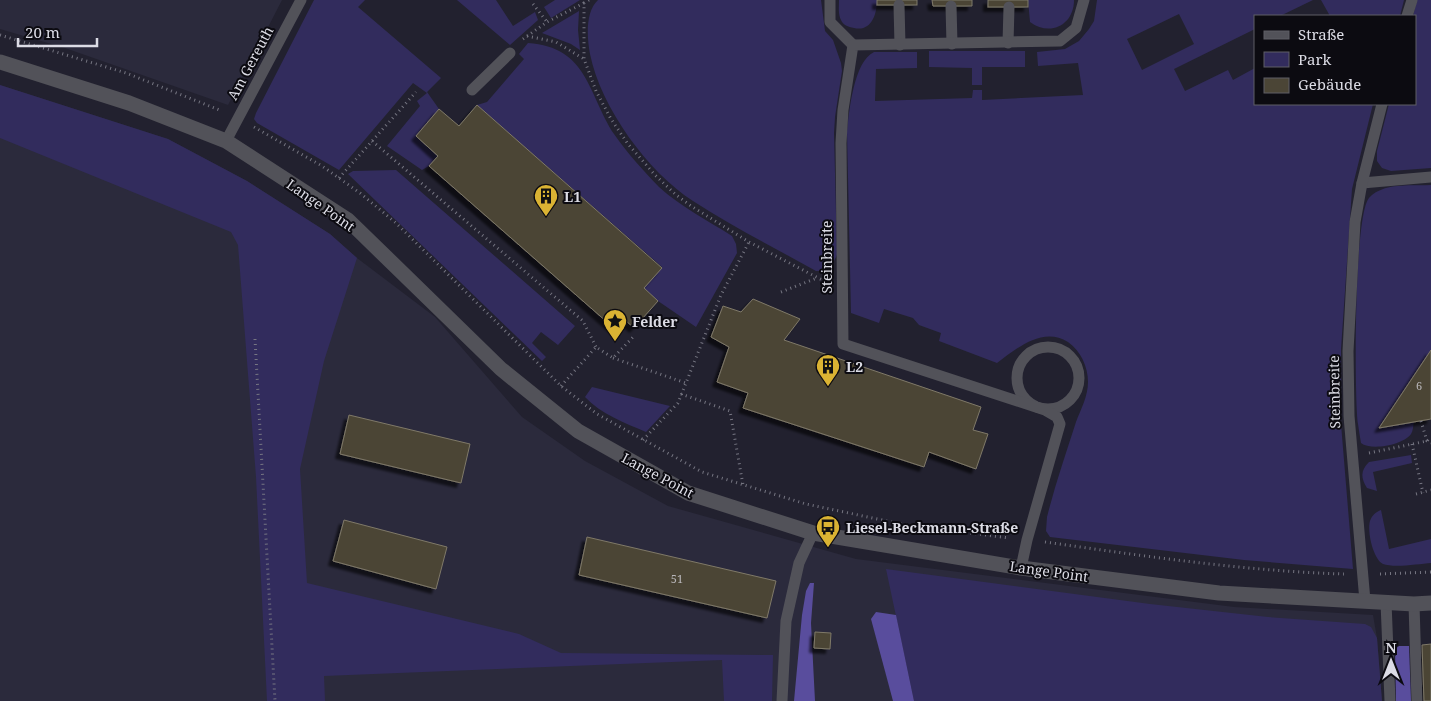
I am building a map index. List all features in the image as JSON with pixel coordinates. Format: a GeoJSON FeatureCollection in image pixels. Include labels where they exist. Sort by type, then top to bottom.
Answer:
{"type":"FeatureCollection","features":[{"type":"Feature","properties":{"kind":"street","name":"Lange Point"},"geometry":{"type":"LineString","coordinates":[[0,62],[129,103],[226,141],[348,220],[501,369],[578,431],[688,492],[813,533],[1021,568],[1219,593],[1414,604],[1431,603]]}},
{"type":"Feature","properties":{"kind":"lane","name":"Am Gereuth"},"geometry":{"type":"LineString","coordinates":[[226,141],[301,0]]}},
{"type":"Feature","properties":{"kind":"lane"},"geometry":{"type":"LineString","coordinates":[[830,0],[830,22],[853,45],[1060,41],[1076,28],[1084,0]]}},
{"type":"Feature","properties":{"kind":"lane"},"geometry":{"type":"LineString","coordinates":[[1407,15],[1412,0]]}},
{"type":"Feature","properties":{"kind":"lane"},"geometry":{"type":"LineString","coordinates":[[899,5],[900,45]]}},
{"type":"Feature","properties":{"kind":"lane"},"geometry":{"type":"LineString","coordinates":[[951,6],[952,44]]}},
{"type":"Feature","properties":{"kind":"lane"},"geometry":{"type":"LineString","coordinates":[[1008,43],[1009,7]]}},
{"type":"Feature","properties":{"kind":"lane","name":"Steinbreite"},"geometry":{"type":"LineString","coordinates":[[853,45],[843,110],[841,143],[843,344],[1036,407],[1057,417],[1060,424],[1027,540],[1021,568]]}},
{"type":"Feature","properties":{"kind":"lane"},"geometry":{"type":"LineString","coordinates":[[472,90],[510,53]]}},
{"type":"Feature","properties":{"kind":"lane","name":"Steinbreite"},"geometry":{"type":"LineString","coordinates":[[1365,601],[1349,416],[1348,350],[1355,222],[1362,183],[1382,105]]}},
{"type":"Feature","properties":{"kind":"lane"},"geometry":{"type":"LineString","coordinates":[[1362,183],[1431,176]]}},
{"type":"Feature","properties":{"kind":"lane"},"geometry":{"type":"LineString","coordinates":[[1044,347],[1058,348],[1068,353],[1075,362],[1079,372],[1078,387],[1073,397],[1065,405],[1055,409],[1044,410],[1036,407],[1027,402],[1020,393],[1017,382],[1019,365],[1025,356],[1034,350],[1044,347]]}},
{"type":"Feature","properties":{"kind":"lane"},"geometry":{"type":"LineString","coordinates":[[782,701],[786,621],[799,563],[813,533]]}},
{"type":"Feature","properties":{"kind":"lane"},"geometry":{"type":"LineString","coordinates":[[1386,602],[1390,701]]}},
{"type":"Feature","properties":{"kind":"lane"},"geometry":{"type":"LineString","coordinates":[[1414,604],[1417,701]]}},
{"type":"Feature","properties":{"kind":"path"},"geometry":{"type":"LineString","coordinates":[[510,53],[526,36],[546,22],[589,0]]}},
{"type":"Feature","properties":{"kind":"path"},"geometry":{"type":"LineString","coordinates":[[584,3],[584,59],[596,91],[611,119],[628,144],[655,175],[674,194],[749,242],[842,290]]}},
{"type":"Feature","properties":{"kind":"path"},"geometry":{"type":"LineString","coordinates":[[533,4],[546,22]]}},
{"type":"Feature","properties":{"kind":"path"},"geometry":{"type":"LineString","coordinates":[[0,35],[126,73],[219,110]]}},
{"type":"Feature","properties":{"kind":"path"},"geometry":{"type":"LineString","coordinates":[[526,36],[556,42],[584,59]]}},
{"type":"Feature","properties":{"kind":"path"},"geometry":{"type":"LineString","coordinates":[[339,178],[416,92]]}},
{"type":"Feature","properties":{"kind":"path","name":"Lange Point"},"geometry":{"type":"LineString","coordinates":[[255,127],[322,166],[360,193],[396,223],[561,386],[596,414],[643,440],[702,472],[806,504],[901,524],[1001,537]]}},
{"type":"Feature","properties":{"kind":"path"},"geometry":{"type":"LineString","coordinates":[[372,141],[584,321],[596,347],[613,358],[686,383]]}},
{"type":"Feature","properties":{"kind":"path"},"geometry":{"type":"LineString","coordinates":[[643,440],[678,403],[721,295],[749,242]]}},
{"type":"Feature","properties":{"kind":"path"},"geometry":{"type":"LineString","coordinates":[[781,292],[818,278]]}},
{"type":"Feature","properties":{"kind":"path"},"geometry":{"type":"LineString","coordinates":[[613,358],[635,335]]}},
{"type":"Feature","properties":{"kind":"path"},"geometry":{"type":"LineString","coordinates":[[255,339],[275,701]]}},
{"type":"Feature","properties":{"kind":"path"},"geometry":{"type":"LineString","coordinates":[[561,386],[596,347]]}},
{"type":"Feature","properties":{"kind":"path"},"geometry":{"type":"LineString","coordinates":[[682,394],[730,411],[743,485]]}},
{"type":"Feature","properties":{"kind":"path"},"geometry":{"type":"LineString","coordinates":[[1422,421],[1429,442]]}},
{"type":"Feature","properties":{"kind":"path"},"geometry":{"type":"LineString","coordinates":[[1429,442],[1431,436]]}},
{"type":"Feature","properties":{"kind":"path"},"geometry":{"type":"LineString","coordinates":[[1352,456],[1429,442]]}},
{"type":"Feature","properties":{"kind":"path"},"geometry":{"type":"LineString","coordinates":[[1412,444],[1423,492]]}},
{"type":"Feature","properties":{"kind":"path"},"geometry":{"type":"LineString","coordinates":[[1416,494],[1431,490]]}},
{"type":"Feature","properties":{"kind":"path","name":"Lange Point"},"geometry":{"type":"LineString","coordinates":[[1052,543],[1235,566],[1337,574]]}},
{"type":"Feature","properties":{"kind":"path"},"geometry":{"type":"LineString","coordinates":[[1388,574],[1431,572]]}},
{"type":"Feature","properties":{"kind":"shaded area"},"geometry":{"type":"Polygon","coordinates":[[[0,0],[282,0],[228,105],[65,48],[0,29],[0,0]]]}},
{"type":"Feature","properties":{"kind":"shaded area"},"geometry":{"type":"Polygon","coordinates":[[[0,85],[168,139],[247,181],[330,234],[357,258],[435,317],[522,417],[585,461],[668,506],[856,559],[1234,607],[1373,615],[1377,638],[1382,701],[0,701],[0,85]]]}},
{"type":"Feature","properties":{"kind":"shaded area"},"geometry":{"type":"Polygon","coordinates":[[[810,583],[814,583],[811,623],[815,701],[794,701],[802,615],[806,591],[810,583]]]}},
{"type":"Feature","properties":{"kind":"shaded area"},"geometry":{"type":"Polygon","coordinates":[[[876,612],[896,615],[914,701],[893,701],[871,619],[876,612]]]}},
{"type":"Feature","properties":{"kind":"shaded area"},"geometry":{"type":"Polygon","coordinates":[[[1399,646],[1409,646],[1411,701],[1396,701],[1395,649],[1399,646]]]}},
{"type":"Feature","properties":{"kind":"green space"},"geometry":{"type":"Polygon","coordinates":[[[314,0],[365,0],[358,7],[441,78],[427,92],[439,109],[416,136],[438,156],[429,166],[422,170],[387,146],[420,106],[417,101],[427,93],[413,83],[339,170],[257,123],[254,119],[314,0]]]}},
{"type":"Feature","properties":{"kind":"green space"},"geometry":{"type":"Polygon","coordinates":[[[457,0],[496,0],[513,26],[535,12],[538,20],[510,45],[457,0]]]}},
{"type":"Feature","properties":{"kind":"green space"},"geometry":{"type":"Polygon","coordinates":[[[555,0],[580,0],[551,18],[544,7],[555,0]]]}},
{"type":"Feature","properties":{"kind":"green space"},"geometry":{"type":"Polygon","coordinates":[[[598,0],[821,0],[825,31],[833,40],[842,71],[834,133],[837,255],[830,269],[816,271],[708,211],[676,189],[644,156],[616,117],[604,96],[596,75],[589,48],[588,26],[591,11],[598,0]]]}},
{"type":"Feature","properties":{"kind":"green space"},"geometry":{"type":"Polygon","coordinates":[[[839,0],[877,0],[876,11],[872,21],[869,25],[860,29],[846,26],[840,18],[839,0]]]}},
{"type":"Feature","properties":{"kind":"green space"},"geometry":{"type":"Polygon","coordinates":[[[1028,0],[1074,0],[1073,9],[1065,22],[1060,26],[1045,28],[1030,22],[1028,0]]]}},
{"type":"Feature","properties":{"kind":"green space"},"geometry":{"type":"Polygon","coordinates":[[[1097,0],[1313,0],[1282,15],[1254,15],[1254,29],[1174,69],[1185,91],[1228,70],[1233,80],[1254,69],[1254,105],[1373,105],[1352,189],[1341,349],[1341,424],[1353,569],[1244,560],[1050,537],[1046,531],[1047,517],[1088,387],[1085,365],[1077,350],[1068,342],[1049,336],[1031,341],[997,363],[939,341],[941,333],[919,325],[913,318],[884,309],[879,323],[851,313],[847,132],[849,112],[857,76],[867,57],[874,52],[917,52],[917,68],[876,69],[875,101],[972,98],[973,90],[982,90],[982,100],[1083,95],[1078,63],[1038,66],[1037,52],[1065,49],[1079,41],[1094,21],[1097,0]],[[1179,14],[1127,39],[1142,70],[1194,44],[1179,14]]]}},
{"type":"Feature","properties":{"kind":"green space"},"geometry":{"type":"Polygon","coordinates":[[[1321,0],[1404,0],[1400,15],[1329,15],[1321,0]]]}},
{"type":"Feature","properties":{"kind":"green space"},"geometry":{"type":"Polygon","coordinates":[[[1417,0],[1431,0],[1431,168],[1391,171],[1382,168],[1377,161],[1377,151],[1389,105],[1416,105],[1416,15],[1413,15],[1417,0]]]}},
{"type":"Feature","properties":{"kind":"green space"},"geometry":{"type":"Polygon","coordinates":[[[579,11],[580,50],[571,44],[542,33],[579,11]]]}},
{"type":"Feature","properties":{"kind":"green space"},"geometry":{"type":"Polygon","coordinates":[[[528,43],[548,46],[563,53],[575,63],[584,75],[614,134],[659,187],[676,201],[732,236],[736,244],[737,253],[696,327],[658,301],[644,288],[662,267],[477,105],[487,102],[524,59],[519,54],[528,43]]]}},
{"type":"Feature","properties":{"kind":"green space"},"geometry":{"type":"Polygon","coordinates":[[[929,51],[1025,51],[1025,67],[982,67],[982,85],[972,85],[972,68],[929,67],[929,51]]]}},
{"type":"Feature","properties":{"kind":"green space"},"geometry":{"type":"Polygon","coordinates":[[[0,85],[168,139],[247,181],[330,234],[357,258],[324,361],[300,469],[307,583],[519,634],[561,653],[773,655],[772,701],[724,701],[722,660],[324,676],[325,701],[267,701],[256,477],[238,245],[231,232],[0,138],[0,85]]]}},
{"type":"Feature","properties":{"kind":"green space"},"geometry":{"type":"Polygon","coordinates":[[[396,170],[575,326],[558,345],[541,332],[532,343],[546,357],[542,361],[348,174],[353,171],[396,170]]]}},
{"type":"Feature","properties":{"kind":"green space"},"geometry":{"type":"Polygon","coordinates":[[[1431,185],[1431,350],[1379,427],[1414,422],[1413,430],[1407,438],[1394,444],[1372,447],[1361,443],[1358,427],[1356,378],[1356,306],[1360,236],[1364,211],[1369,198],[1382,189],[1398,186],[1431,185]]]}},
{"type":"Feature","properties":{"kind":"green space"},"geometry":{"type":"Polygon","coordinates":[[[592,387],[670,406],[646,432],[614,417],[591,403],[585,397],[592,387]]]}},
{"type":"Feature","properties":{"kind":"green space"},"geometry":{"type":"Polygon","coordinates":[[[1411,455],[1412,463],[1373,472],[1377,491],[1367,488],[1362,475],[1364,468],[1369,462],[1411,455]]]}},
{"type":"Feature","properties":{"kind":"green space"},"geometry":{"type":"Polygon","coordinates":[[[1381,510],[1389,549],[1431,539],[1431,563],[1393,566],[1379,561],[1370,538],[1369,526],[1373,515],[1381,510]]]}},
{"type":"Feature","properties":{"kind":"green space"},"geometry":{"type":"Polygon","coordinates":[[[886,569],[1150,604],[1268,617],[1365,624],[1371,627],[1377,638],[1382,701],[914,701],[886,569]]]}},
{"type":"Feature","properties":{"kind":"building"},"geometry":{"type":"Polygon","coordinates":[[[877,0],[917,0],[917,5],[877,5],[877,0]]]}},
{"type":"Feature","properties":{"kind":"building"},"geometry":{"type":"Polygon","coordinates":[[[932,0],[972,0],[972,6],[933,6],[932,0]]]}},
{"type":"Feature","properties":{"kind":"building"},"geometry":{"type":"Polygon","coordinates":[[[988,0],[1028,0],[1028,7],[988,7],[988,0]]]}},
{"type":"Feature","properties":{"kind":"building","name":"L1"},"geometry":{"type":"Polygon","coordinates":[[[477,105],[662,268],[644,288],[658,301],[634,328],[625,320],[616,330],[429,166],[438,156],[416,136],[439,109],[459,126],[477,105]]]}},
{"type":"Feature","properties":{"kind":"building","name":"L2"},"geometry":{"type":"Polygon","coordinates":[[[753,299],[800,319],[784,340],[981,407],[973,430],[988,434],[976,469],[929,452],[924,467],[743,408],[748,393],[717,382],[729,347],[711,337],[723,306],[741,312],[753,299]]]}},
{"type":"Feature","properties":{"kind":"building"},"geometry":{"type":"Polygon","coordinates":[[[1431,350],[1431,419],[1379,428],[1431,350]]]}},
{"type":"Feature","properties":{"kind":"building"},"geometry":{"type":"Polygon","coordinates":[[[349,415],[470,444],[461,483],[340,454],[349,415]]]}},
{"type":"Feature","properties":{"kind":"building"},"geometry":{"type":"Polygon","coordinates":[[[344,520],[447,547],[436,589],[333,561],[344,520]]]}},
{"type":"Feature","properties":{"kind":"building"},"geometry":{"type":"Polygon","coordinates":[[[587,537],[776,581],[767,618],[579,575],[587,537]]]}},
{"type":"Feature","properties":{"kind":"building"},"geometry":{"type":"Polygon","coordinates":[[[815,632],[831,633],[830,649],[814,648],[815,632]]]}},
{"type":"Feature","properties":{"kind":"building"},"geometry":{"type":"Polygon","coordinates":[[[1431,644],[1431,701],[1424,701],[1422,645],[1431,644]]]}},
{"type":"Feature","properties":{"kind":"place","name":"L1"},"geometry":{"type":"Point","coordinates":[546,217]}},
{"type":"Feature","properties":{"kind":"place","name":"Felder"},"geometry":{"type":"Point","coordinates":[615,342]}},
{"type":"Feature","properties":{"kind":"place","name":"L2"},"geometry":{"type":"Point","coordinates":[828,387]}},
{"type":"Feature","properties":{"kind":"place","name":"Liesel-Beckmann-Straße"},"geometry":{"type":"Point","coordinates":[828,548]}}]}
